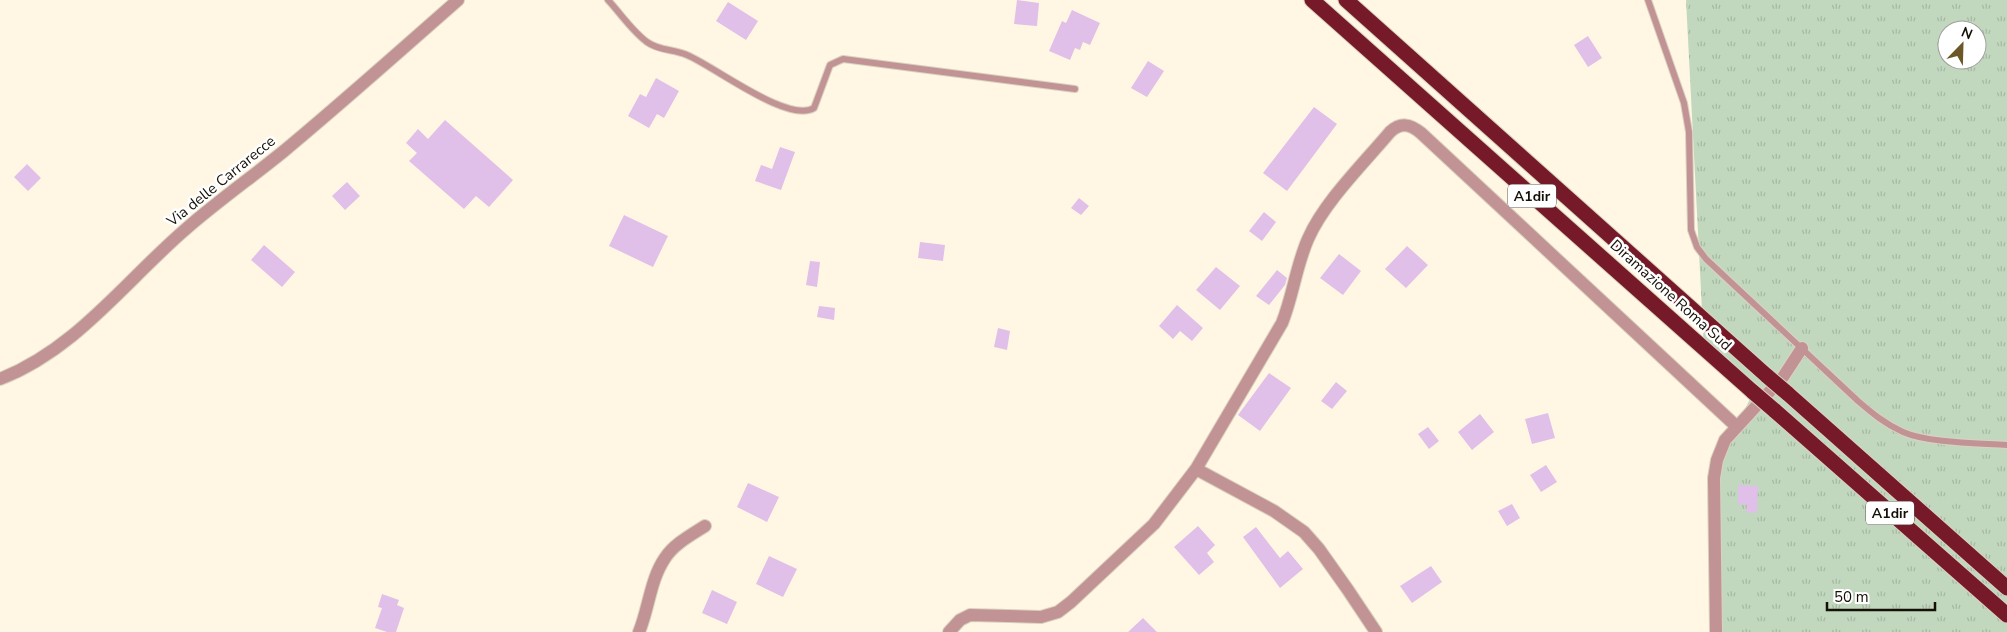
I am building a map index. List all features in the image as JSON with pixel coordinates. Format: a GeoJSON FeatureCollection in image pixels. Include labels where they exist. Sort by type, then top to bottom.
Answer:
{"type":"FeatureCollection","features":[{"type":"Feature","properties":{"kind":"highway","name":"Diramazione Roma Sud"},"geometry":{"type":"LineString","coordinates":[[1312,0],[2007,615]]}},
{"type":"Feature","properties":{"kind":"highway","name":"Diramazione Roma Sud"},"geometry":{"type":"LineString","coordinates":[[1346,0],[2007,588]]}},
{"type":"Feature","properties":{"kind":"street","name":"Via delle Carrarecce"},"geometry":{"type":"LineString","coordinates":[[0,379],[34,363],[70,338],[187,228],[302,136],[458,0]]}},
{"type":"Feature","properties":{"kind":"street"},"geometry":{"type":"LineString","coordinates":[[949,632],[960,620],[970,615],[1036,617],[1052,614],[1062,609],[1130,549],[1154,524],[1196,469],[1282,323],[1302,255],[1316,224],[1351,178],[1397,126],[1405,124],[1421,133],[1736,426]]}},
{"type":"Feature","properties":{"kind":"street"},"geometry":{"type":"LineString","coordinates":[[1716,632],[1714,478],[1720,451],[1725,440],[1736,426],[1783,377],[1802,348]]}},
{"type":"Feature","properties":{"kind":"street"},"geometry":{"type":"LineString","coordinates":[[1196,469],[1274,511],[1304,532],[1344,583],[1376,632]]}},
{"type":"Feature","properties":{"kind":"street"},"geometry":{"type":"LineString","coordinates":[[639,632],[656,578],[665,558],[675,547],[704,526]]}},
{"type":"Feature","properties":{"kind":"lane"},"geometry":{"type":"LineString","coordinates":[[608,0],[640,37],[652,46],[687,55],[764,99],[794,110],[808,111],[814,108],[828,67],[833,62],[843,59],[1075,89]]}},
{"type":"Feature","properties":{"kind":"lane"},"geometry":{"type":"LineString","coordinates":[[1648,0],[1684,103],[1689,132],[1690,222],[1694,241],[1706,259],[1880,419],[1904,432],[1922,438],[2007,445]]}},
{"type":"Feature","properties":{"kind":"green space"},"geometry":{"type":"Polygon","coordinates":[[[1686,0],[2007,0],[2007,632],[1716,632],[1714,478],[1753,392],[1704,349],[1686,0]]]}},
{"type":"Feature","properties":{"kind":"building"},"geometry":{"type":"Polygon","coordinates":[[[1017,0],[1039,3],[1037,26],[1014,24],[1017,0]]]}},
{"type":"Feature","properties":{"kind":"building"},"geometry":{"type":"Polygon","coordinates":[[[728,2],[758,21],[746,40],[716,21],[728,2]]]}},
{"type":"Feature","properties":{"kind":"building"},"geometry":{"type":"Polygon","coordinates":[[[1072,10],[1100,23],[1090,45],[1083,42],[1080,50],[1075,48],[1070,60],[1049,51],[1062,21],[1066,23],[1072,10]]]}},
{"type":"Feature","properties":{"kind":"building"},"geometry":{"type":"Polygon","coordinates":[[[1588,36],[1602,58],[1588,67],[1574,45],[1588,36]]]}},
{"type":"Feature","properties":{"kind":"building"},"geometry":{"type":"Polygon","coordinates":[[[1148,61],[1164,71],[1147,97],[1131,88],[1148,61]]]}},
{"type":"Feature","properties":{"kind":"building"},"geometry":{"type":"Polygon","coordinates":[[[656,78],[679,91],[664,118],[657,114],[649,128],[628,116],[640,94],[646,97],[656,78]]]}},
{"type":"Feature","properties":{"kind":"building"},"geometry":{"type":"Polygon","coordinates":[[[1314,107],[1337,124],[1287,191],[1263,173],[1314,107]]]}},
{"type":"Feature","properties":{"kind":"building"},"geometry":{"type":"Polygon","coordinates":[[[445,120],[513,180],[489,207],[476,196],[464,209],[409,161],[417,153],[406,143],[418,129],[428,139],[445,120]]]}},
{"type":"Feature","properties":{"kind":"building"},"geometry":{"type":"Polygon","coordinates":[[[780,147],[795,152],[781,190],[755,181],[761,165],[772,169],[780,147]]]}},
{"type":"Feature","properties":{"kind":"building"},"geometry":{"type":"Polygon","coordinates":[[[27,164],[41,178],[28,191],[14,177],[27,164]]]}},
{"type":"Feature","properties":{"kind":"building"},"geometry":{"type":"Polygon","coordinates":[[[347,182],[360,196],[345,210],[332,196],[347,182]]]}},
{"type":"Feature","properties":{"kind":"building"},"geometry":{"type":"Polygon","coordinates":[[[1079,198],[1089,206],[1081,215],[1071,208],[1079,198]]]}},
{"type":"Feature","properties":{"kind":"building"},"geometry":{"type":"Polygon","coordinates":[[[1264,212],[1276,222],[1262,241],[1249,231],[1264,212]]]}},
{"type":"Feature","properties":{"kind":"building"},"geometry":{"type":"Polygon","coordinates":[[[624,215],[668,236],[653,267],[609,246],[624,215]]]}},
{"type":"Feature","properties":{"kind":"building"},"geometry":{"type":"Polygon","coordinates":[[[920,242],[945,245],[943,261],[918,258],[920,242]]]}},
{"type":"Feature","properties":{"kind":"building"},"geometry":{"type":"Polygon","coordinates":[[[264,245],[295,272],[282,287],[251,260],[264,245]]]}},
{"type":"Feature","properties":{"kind":"building"},"geometry":{"type":"Polygon","coordinates":[[[1407,246],[1428,265],[1406,288],[1385,269],[1407,246]]]}},
{"type":"Feature","properties":{"kind":"building"},"geometry":{"type":"Polygon","coordinates":[[[1339,254],[1361,271],[1343,295],[1320,278],[1339,254]]]}},
{"type":"Feature","properties":{"kind":"building"},"geometry":{"type":"Polygon","coordinates":[[[810,261],[820,262],[817,287],[806,285],[810,261]]]}},
{"type":"Feature","properties":{"kind":"building"},"geometry":{"type":"Polygon","coordinates":[[[1216,267],[1240,286],[1220,310],[1196,290],[1216,267]]]}},
{"type":"Feature","properties":{"kind":"building"},"geometry":{"type":"Polygon","coordinates":[[[1277,270],[1287,278],[1285,285],[1269,305],[1256,296],[1277,270]]]}},
{"type":"Feature","properties":{"kind":"building"},"geometry":{"type":"Polygon","coordinates":[[[1177,305],[1203,328],[1192,341],[1180,331],[1173,339],[1159,326],[1177,305]]]}},
{"type":"Feature","properties":{"kind":"building"},"geometry":{"type":"Polygon","coordinates":[[[819,306],[835,308],[834,320],[817,317],[819,306]]]}},
{"type":"Feature","properties":{"kind":"building"},"geometry":{"type":"Polygon","coordinates":[[[998,328],[1010,331],[1007,350],[994,347],[998,328]]]}},
{"type":"Feature","properties":{"kind":"building"},"geometry":{"type":"Polygon","coordinates":[[[1269,373],[1291,388],[1260,431],[1238,415],[1269,373]]]}},
{"type":"Feature","properties":{"kind":"building"},"geometry":{"type":"Polygon","coordinates":[[[1336,382],[1347,391],[1332,409],[1321,401],[1336,382]]]}},
{"type":"Feature","properties":{"kind":"building"},"geometry":{"type":"Polygon","coordinates":[[[1548,413],[1555,438],[1532,444],[1525,419],[1548,413]]]}},
{"type":"Feature","properties":{"kind":"building"},"geometry":{"type":"Polygon","coordinates":[[[1480,414],[1494,432],[1472,450],[1458,432],[1480,414]]]}},
{"type":"Feature","properties":{"kind":"building"},"geometry":{"type":"Polygon","coordinates":[[[1428,427],[1439,441],[1429,449],[1418,434],[1428,427]]]}},
{"type":"Feature","properties":{"kind":"building"},"geometry":{"type":"Polygon","coordinates":[[[1546,465],[1557,482],[1541,492],[1530,475],[1546,465]]]}},
{"type":"Feature","properties":{"kind":"building"},"geometry":{"type":"Polygon","coordinates":[[[748,483],[779,497],[767,522],[737,507],[748,483]]]}},
{"type":"Feature","properties":{"kind":"building"},"geometry":{"type":"Polygon","coordinates":[[[1738,485],[1758,486],[1757,513],[1746,512],[1747,505],[1738,504],[1738,485]]]}},
{"type":"Feature","properties":{"kind":"building"},"geometry":{"type":"Polygon","coordinates":[[[1512,504],[1520,518],[1507,526],[1498,511],[1512,504]]]}},
{"type":"Feature","properties":{"kind":"building"},"geometry":{"type":"Polygon","coordinates":[[[1198,526],[1215,545],[1207,553],[1214,562],[1199,575],[1174,547],[1198,526]]]}},
{"type":"Feature","properties":{"kind":"building"},"geometry":{"type":"Polygon","coordinates":[[[1256,527],[1280,558],[1288,551],[1303,569],[1280,588],[1243,537],[1256,527]]]}},
{"type":"Feature","properties":{"kind":"building"},"geometry":{"type":"Polygon","coordinates":[[[769,556],[797,569],[783,597],[756,584],[769,556]]]}},
{"type":"Feature","properties":{"kind":"building"},"geometry":{"type":"Polygon","coordinates":[[[1431,566],[1442,582],[1412,603],[1400,586],[1431,566]]]}},
{"type":"Feature","properties":{"kind":"building"},"geometry":{"type":"Polygon","coordinates":[[[712,590],[737,602],[727,624],[702,613],[712,590]]]}},
{"type":"Feature","properties":{"kind":"building"},"geometry":{"type":"Polygon","coordinates":[[[382,594],[399,600],[397,605],[404,608],[396,632],[387,632],[375,628],[382,608],[378,607],[382,594]]]}},
{"type":"Feature","properties":{"kind":"building"},"geometry":{"type":"Polygon","coordinates":[[[1143,618],[1157,632],[1128,632],[1143,618]]]}}]}
